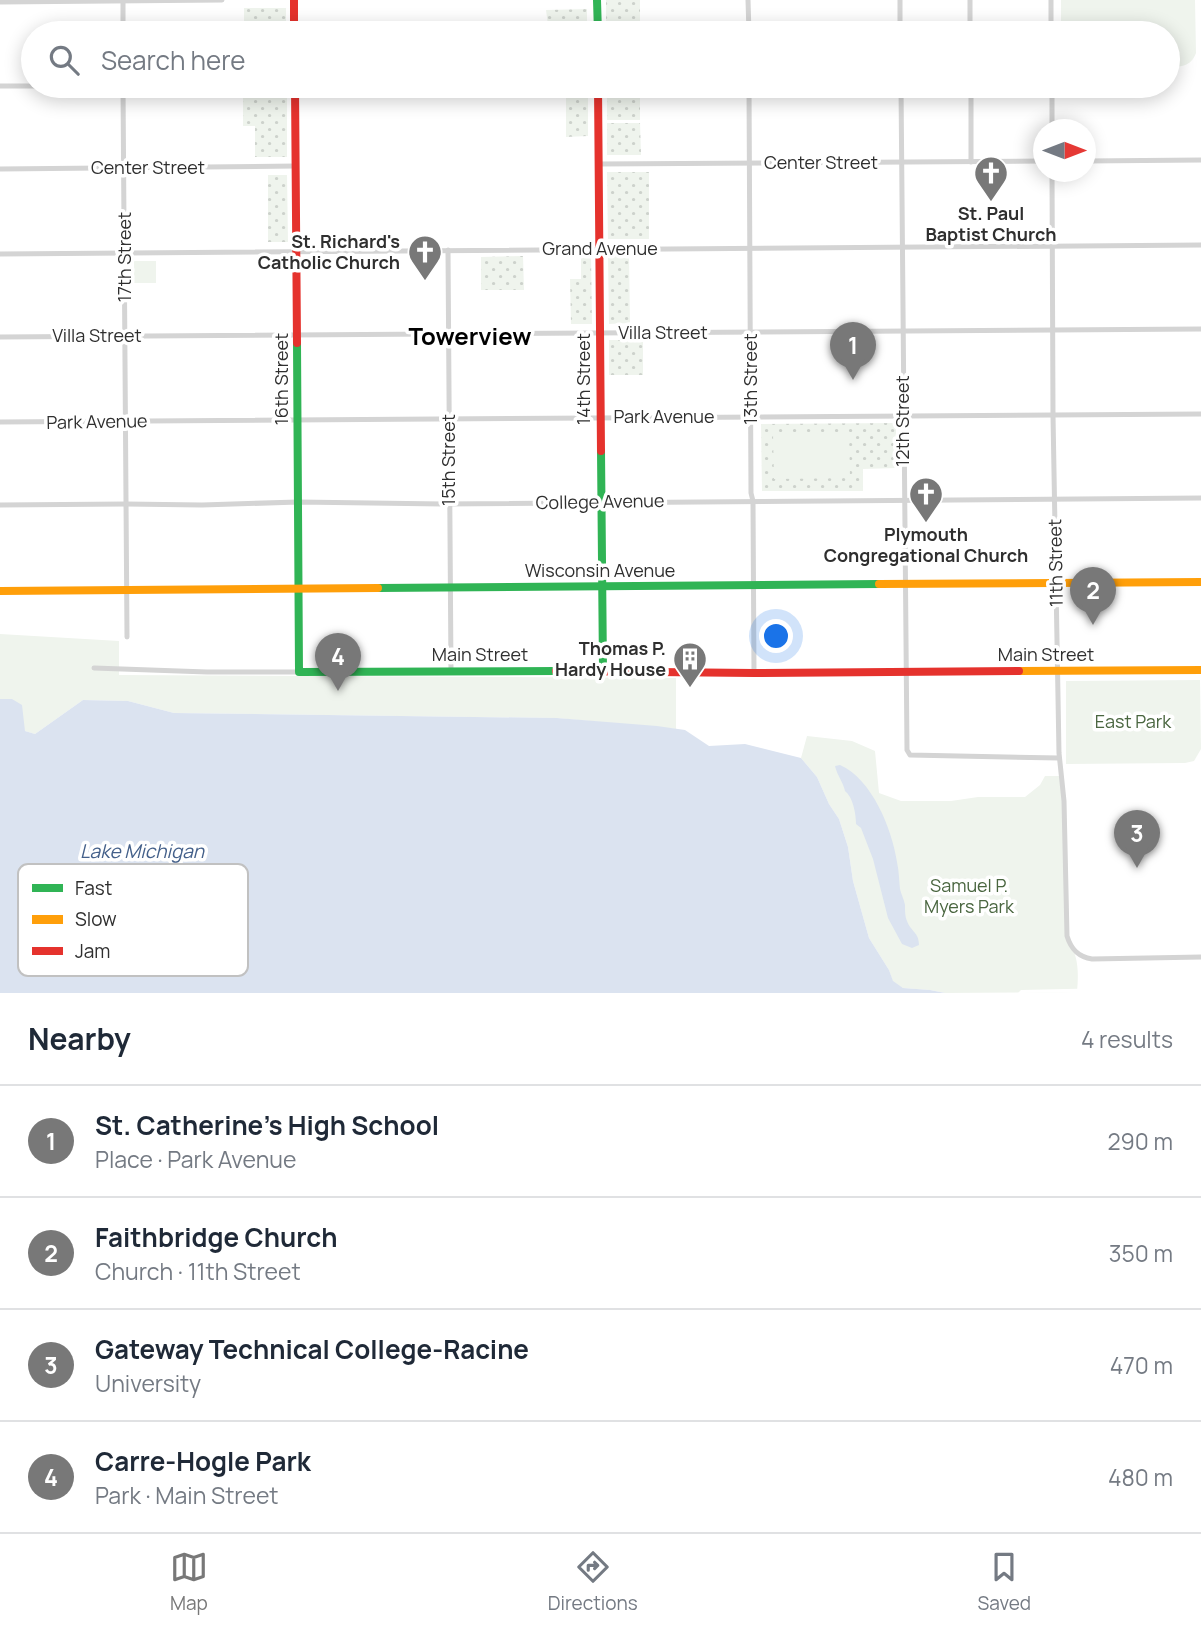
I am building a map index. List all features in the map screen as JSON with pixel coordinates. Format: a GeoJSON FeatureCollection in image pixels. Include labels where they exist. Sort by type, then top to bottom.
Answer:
{"type":"FeatureCollection","features":[{"type":"Feature","properties":{"kind":"street"},"geometry":{"type":"LineString","coordinates":[[123,0],[123,21]]}},
{"type":"Feature","properties":{"kind":"street"},"geometry":{"type":"LineString","coordinates":[[0,2],[222,0]]}},
{"type":"Feature","properties":{"kind":"street"},"geometry":{"type":"LineString","coordinates":[[294,0],[294,21]]}},
{"type":"Feature","properties":{"kind":"street"},"geometry":{"type":"LineString","coordinates":[[597,0],[598,21]]}},
{"type":"Feature","properties":{"kind":"street"},"geometry":{"type":"LineString","coordinates":[[748,0],[749,21]]}},
{"type":"Feature","properties":{"kind":"street"},"geometry":{"type":"LineString","coordinates":[[900,0],[900,21]]}},
{"type":"Feature","properties":{"kind":"street"},"geometry":{"type":"LineString","coordinates":[[970,0],[970,21]]}},
{"type":"Feature","properties":{"kind":"street"},"geometry":{"type":"LineString","coordinates":[[1051,0],[1051,21]]}},
{"type":"Feature","properties":{"kind":"street"},"geometry":{"type":"LineString","coordinates":[[0,86],[21,86]]}},
{"type":"Feature","properties":{"kind":"street","name":"17th Street"},"geometry":{"type":"LineString","coordinates":[[123,98],[128,637]]}},
{"type":"Feature","properties":{"kind":"street","name":"16th Street"},"geometry":{"type":"LineString","coordinates":[[295,98],[299,672]]}},
{"type":"Feature","properties":{"kind":"street","name":"14th Street"},"geometry":{"type":"LineString","coordinates":[[598,98],[603,671]]}},
{"type":"Feature","properties":{"kind":"street","name":"13th Street"},"geometry":{"type":"LineString","coordinates":[[749,98],[754,673]]}},
{"type":"Feature","properties":{"kind":"street","name":"12th Street"},"geometry":{"type":"LineString","coordinates":[[901,98],[907,750],[910,755],[1059,758]]}},
{"type":"Feature","properties":{"kind":"street"},"geometry":{"type":"LineString","coordinates":[[971,98],[971,162]]}},
{"type":"Feature","properties":{"kind":"street"},"geometry":{"type":"LineString","coordinates":[[1052,98],[1052,119]]}},
{"type":"Feature","properties":{"kind":"street"},"geometry":{"type":"LineString","coordinates":[[1096,161],[1201,160]]}},
{"type":"Feature","properties":{"kind":"street","name":"Center Street"},"geometry":{"type":"LineString","coordinates":[[598,164],[1033,161]]}},
{"type":"Feature","properties":{"kind":"street","name":"Center Street"},"geometry":{"type":"LineString","coordinates":[[0,169],[296,166]]}},
{"type":"Feature","properties":{"kind":"street","name":"11th Street"},"geometry":{"type":"LineString","coordinates":[[1052,182],[1057,671],[1067,936],[1075,952],[1085,958],[1098,960],[1201,957]]}},
{"type":"Feature","properties":{"kind":"street","name":"Grand Avenue"},"geometry":{"type":"LineString","coordinates":[[0,254],[1201,244]]}},
{"type":"Feature","properties":{"kind":"street","name":"15th Street"},"geometry":{"type":"LineString","coordinates":[[448,250],[451,671]]}},
{"type":"Feature","properties":{"kind":"street","name":"Villa Street"},"geometry":{"type":"LineString","coordinates":[[0,337],[1201,329]]}},
{"type":"Feature","properties":{"kind":"street","name":"Park Avenue"},"geometry":{"type":"LineString","coordinates":[[0,422],[1201,414]]}},
{"type":"Feature","properties":{"kind":"street","name":"College Avenue"},"geometry":{"type":"LineString","coordinates":[[0,505],[1201,498]]}},
{"type":"Feature","properties":{"kind":"street","name":"Wisconsin Avenue"},"geometry":{"type":"LineString","coordinates":[[0,591],[1201,582]]}},
{"type":"Feature","properties":{"kind":"street","name":"Main Street"},"geometry":{"type":"LineString","coordinates":[[94,668],[206,672],[754,673],[1201,670]]}},
{"type":"Feature","properties":{"kind":"green space"},"geometry":{"type":"Polygon","coordinates":[[[606,0],[640,0],[640,21],[606,21],[606,0]]]}},
{"type":"Feature","properties":{"kind":"green space"},"geometry":{"type":"Polygon","coordinates":[[[1061,0],[1195,0],[1196,53],[1188,64],[1180,66],[1180,21],[1061,21],[1061,0]]]}},
{"type":"Feature","properties":{"kind":"green space"},"geometry":{"type":"Polygon","coordinates":[[[244,8],[286,8],[286,21],[244,21],[244,8]]]}},
{"type":"Feature","properties":{"kind":"green space"},"geometry":{"type":"Polygon","coordinates":[[[587,9],[587,21],[547,21],[546,10],[587,9]]]}},
{"type":"Feature","properties":{"kind":"green space"},"geometry":{"type":"Polygon","coordinates":[[[243,98],[287,98],[287,157],[255,157],[255,126],[243,126],[243,98]]]}},
{"type":"Feature","properties":{"kind":"green space"},"geometry":{"type":"Polygon","coordinates":[[[566,98],[588,98],[588,136],[566,137],[566,98]]]}},
{"type":"Feature","properties":{"kind":"green space"},"geometry":{"type":"Polygon","coordinates":[[[607,98],[640,98],[640,120],[607,120],[607,98]]]}},
{"type":"Feature","properties":{"kind":"green space"},"geometry":{"type":"Polygon","coordinates":[[[607,123],[640,123],[641,155],[607,155],[607,123]]]}},
{"type":"Feature","properties":{"kind":"green space"},"geometry":{"type":"Polygon","coordinates":[[[607,172],[649,172],[649,239],[608,239],[607,172]]]}},
{"type":"Feature","properties":{"kind":"green space"},"geometry":{"type":"Polygon","coordinates":[[[268,175],[287,175],[288,242],[268,242],[268,175]]]}},
{"type":"Feature","properties":{"kind":"green space"},"geometry":{"type":"Polygon","coordinates":[[[523,256],[524,290],[481,290],[481,257],[523,256]]]}},
{"type":"Feature","properties":{"kind":"green space"},"geometry":{"type":"Polygon","coordinates":[[[581,256],[591,256],[592,324],[571,324],[570,279],[581,279],[581,256]]]}},
{"type":"Feature","properties":{"kind":"green space"},"geometry":{"type":"Polygon","coordinates":[[[608,256],[629,256],[630,323],[609,324],[608,256]]]}},
{"type":"Feature","properties":{"kind":"green space"},"geometry":{"type":"Polygon","coordinates":[[[134,261],[156,261],[156,283],[134,283],[134,261]]]}},
{"type":"Feature","properties":{"kind":"green space"},"geometry":{"type":"Polygon","coordinates":[[[609,340],[643,340],[643,375],[609,375],[609,340]]]}},
{"type":"Feature","properties":{"kind":"green space"},"geometry":{"type":"Polygon","coordinates":[[[896,423],[896,468],[863,469],[863,491],[762,491],[761,424],[896,423]]]}},
{"type":"Feature","properties":{"kind":"green space"},"geometry":{"type":"Polygon","coordinates":[[[849,433],[850,478],[774,479],[773,434],[849,433]]]}},
{"type":"Feature","properties":{"kind":"green space"},"geometry":{"type":"Polygon","coordinates":[[[0,634],[119,641],[119,675],[676,678],[676,729],[557,718],[174,713],[128,701],[83,700],[35,734],[25,731],[12,699],[0,699],[0,634]]]}},
{"type":"Feature","properties":{"kind":"green space","name":"East Park"},"geometry":{"type":"Polygon","coordinates":[[[1200,680],[1201,749],[1194,761],[1066,764],[1066,681],[1200,680]]]}},
{"type":"Feature","properties":{"kind":"green space","name":"Samuel P. Myers Park"},"geometry":{"type":"Polygon","coordinates":[[[807,736],[852,741],[875,751],[879,793],[901,801],[1025,797],[1040,785],[1045,776],[1061,776],[1067,936],[1077,963],[1077,992],[945,993],[903,988],[893,982],[889,970],[869,938],[839,819],[817,777],[801,758],[807,736]]]}},
{"type":"Feature","properties":{"kind":"water","name":"Lake Michigan"},"geometry":{"type":"Polygon","coordinates":[[[0,699],[12,699],[22,705],[25,731],[35,734],[83,700],[128,701],[174,713],[557,718],[657,726],[685,730],[709,746],[745,744],[801,758],[817,777],[839,819],[869,938],[893,981],[903,988],[945,993],[0,993],[0,699]]]}},
{"type":"Feature","properties":{"kind":"water"},"geometry":{"type":"Polygon","coordinates":[[[840,765],[862,781],[885,820],[894,849],[906,919],[919,941],[919,945],[912,948],[902,944],[888,918],[873,859],[861,828],[856,824],[852,801],[835,766],[840,765]]]}},
{"type":"Feature","properties":{"kind":"pier"},"geometry":{"type":"Polygon","coordinates":[[[1201,986],[1201,990],[1018,993],[1021,990],[1201,986]]]}},
{"type":"Feature","properties":{"kind":"traffic: fast"},"geometry":{"type":"LineString","coordinates":[[597,0],[598,21]]}},
{"type":"Feature","properties":{"kind":"traffic: fast"},"geometry":{"type":"LineString","coordinates":[[297,343],[299,672],[556,671]]}},
{"type":"Feature","properties":{"kind":"traffic: fast"},"geometry":{"type":"LineString","coordinates":[[601,451],[603,671]]}},
{"type":"Feature","properties":{"kind":"traffic: fast"},"geometry":{"type":"LineString","coordinates":[[378,588],[879,584]]}},
{"type":"Feature","properties":{"kind":"traffic: slow"},"geometry":{"type":"LineString","coordinates":[[879,584],[1201,582]]}},
{"type":"Feature","properties":{"kind":"traffic: slow"},"geometry":{"type":"LineString","coordinates":[[0,591],[378,588]]}},
{"type":"Feature","properties":{"kind":"traffic: slow"},"geometry":{"type":"LineString","coordinates":[[1019,671],[1201,670]]}},
{"type":"Feature","properties":{"kind":"traffic: jam"},"geometry":{"type":"LineString","coordinates":[[294,0],[294,21]]}},
{"type":"Feature","properties":{"kind":"traffic: jam"},"geometry":{"type":"LineString","coordinates":[[295,98],[297,343]]}},
{"type":"Feature","properties":{"kind":"traffic: jam"},"geometry":{"type":"LineString","coordinates":[[598,98],[601,451]]}},
{"type":"Feature","properties":{"kind":"traffic: jam"},"geometry":{"type":"LineString","coordinates":[[556,671],[1019,671]]}},
{"type":"Feature","properties":{"kind":"place","name":"St. Paul Baptist Church"},"geometry":{"type":"Point","coordinates":[991,203]}},
{"type":"Feature","properties":{"kind":"place","name":"St. Richard's Catholic Church"},"geometry":{"type":"Point","coordinates":[425,282]}},
{"type":"Feature","properties":{"kind":"place","name":"St. Catherine's High School"},"geometry":{"type":"Point","coordinates":[853,380]}},
{"type":"Feature","properties":{"kind":"place","name":"Plymouth Congregational Church"},"geometry":{"type":"Point","coordinates":[926,524]}},
{"type":"Feature","properties":{"kind":"place","name":"Faithbridge Church"},"geometry":{"type":"Point","coordinates":[1093,625]}},
{"type":"Feature","properties":{"kind":"place","name":"Thomas P. Hardy House"},"geometry":{"type":"Point","coordinates":[690,689]}},
{"type":"Feature","properties":{"kind":"place","name":"Carre-Hogle Park"},"geometry":{"type":"Point","coordinates":[338,691]}},
{"type":"Feature","properties":{"kind":"place","name":"Gateway Technical College-Racine"},"geometry":{"type":"Point","coordinates":[1137,868]}},
{"type":"Feature","properties":{"kind":"district","name":"Towerview"},"geometry":{"type":"Point","coordinates":[470,337]}}]}
